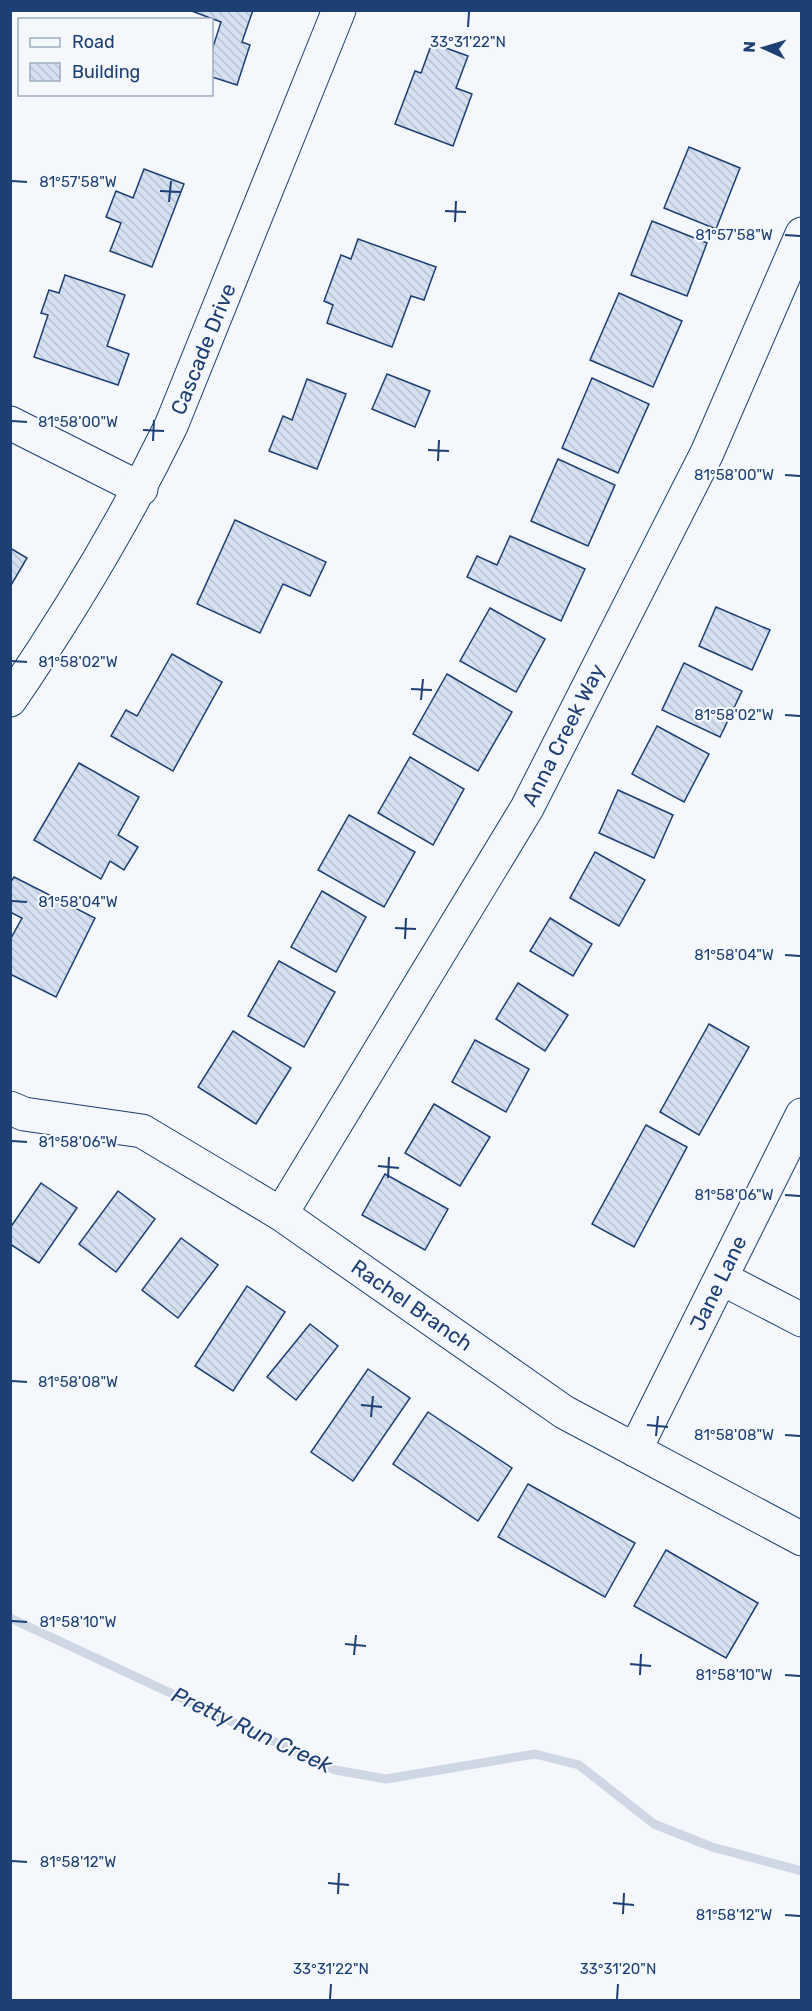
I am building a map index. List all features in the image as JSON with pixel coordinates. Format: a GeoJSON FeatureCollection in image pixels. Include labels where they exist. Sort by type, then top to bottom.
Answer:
{"type":"FeatureCollection","features":[{"type":"Feature","properties":{"kind":"street","name":"Cascade Drive"},"geometry":{"type":"LineString","coordinates":[[10,700],[81,593],[141,489],[203,352],[339,10]]}},
{"type":"Feature","properties":{"kind":"street","name":"Anna Creek Way"},"geometry":{"type":"LineString","coordinates":[[281,1214],[526,808],[707,453],[801,234]]}},
{"type":"Feature","properties":{"kind":"street"},"geometry":{"type":"LineString","coordinates":[[10,423],[141,489]]}},
{"type":"Feature","properties":{"kind":"street","name":"Rachel Branch"},"geometry":{"type":"LineString","coordinates":[[10,1108],[24,1114],[142,1131],[281,1214],[564,1412],[801,1539]]}},
{"type":"Feature","properties":{"kind":"street","name":"Jane Lane"},"geometry":{"type":"LineString","coordinates":[[635,1450],[801,1115]]}},
{"type":"Feature","properties":{"kind":"street"},"geometry":{"type":"LineString","coordinates":[[721,1278],[801,1320]]}},
{"type":"Feature","properties":{"kind":"building"},"geometry":{"type":"Polygon","coordinates":[[[189,10],[253,10],[242,42],[250,45],[237,85],[213,77],[213,47],[221,22],[189,10]]]}},
{"type":"Feature","properties":{"kind":"building"},"geometry":{"type":"Polygon","coordinates":[[[432,43],[468,56],[456,88],[472,94],[453,146],[395,124],[415,71],[421,73],[432,43]]]}},
{"type":"Feature","properties":{"kind":"building"},"geometry":{"type":"Polygon","coordinates":[[[689,147],[740,168],[716,229],[664,208],[689,147]]]}},
{"type":"Feature","properties":{"kind":"building"},"geometry":{"type":"Polygon","coordinates":[[[144,169],[184,184],[152,267],[110,251],[121,223],[106,217],[116,191],[133,198],[144,169]]]}},
{"type":"Feature","properties":{"kind":"building"},"geometry":{"type":"Polygon","coordinates":[[[652,221],[707,243],[687,296],[631,275],[652,221]]]}},
{"type":"Feature","properties":{"kind":"building"},"geometry":{"type":"Polygon","coordinates":[[[358,239],[436,267],[424,300],[411,296],[392,347],[327,323],[333,305],[324,301],[341,255],[351,259],[358,239]]]}},
{"type":"Feature","properties":{"kind":"building"},"geometry":{"type":"Polygon","coordinates":[[[65,275],[125,295],[107,346],[129,354],[118,385],[34,357],[48,315],[41,313],[49,290],[59,293],[65,275]]]}},
{"type":"Feature","properties":{"kind":"building"},"geometry":{"type":"Polygon","coordinates":[[[619,293],[682,321],[653,387],[590,360],[619,293]]]}},
{"type":"Feature","properties":{"kind":"building"},"geometry":{"type":"Polygon","coordinates":[[[387,374],[430,391],[415,427],[372,409],[387,374]]]}},
{"type":"Feature","properties":{"kind":"building"},"geometry":{"type":"Polygon","coordinates":[[[592,378],[649,404],[618,473],[562,448],[592,378]]]}},
{"type":"Feature","properties":{"kind":"building"},"geometry":{"type":"Polygon","coordinates":[[[307,379],[346,394],[317,469],[269,451],[283,416],[292,420],[307,379]]]}},
{"type":"Feature","properties":{"kind":"building"},"geometry":{"type":"Polygon","coordinates":[[[558,459],[615,485],[588,546],[531,521],[558,459]]]}},
{"type":"Feature","properties":{"kind":"building"},"geometry":{"type":"Polygon","coordinates":[[[235,520],[326,562],[310,596],[283,584],[260,633],[197,604],[235,520]]]}},
{"type":"Feature","properties":{"kind":"building"},"geometry":{"type":"Polygon","coordinates":[[[510,536],[585,569],[561,621],[467,577],[477,556],[497,565],[510,536]]]}},
{"type":"Feature","properties":{"kind":"building"},"geometry":{"type":"Polygon","coordinates":[[[10,548],[27,558],[10,587],[10,548]]]}},
{"type":"Feature","properties":{"kind":"building"},"geometry":{"type":"Polygon","coordinates":[[[716,607],[770,630],[752,670],[699,646],[716,607]]]}},
{"type":"Feature","properties":{"kind":"building"},"geometry":{"type":"Polygon","coordinates":[[[490,608],[545,639],[516,692],[460,661],[490,608]]]}},
{"type":"Feature","properties":{"kind":"building"},"geometry":{"type":"Polygon","coordinates":[[[172,654],[222,682],[173,771],[111,736],[126,710],[137,716],[172,654]]]}},
{"type":"Feature","properties":{"kind":"building"},"geometry":{"type":"Polygon","coordinates":[[[684,663],[742,691],[720,737],[662,710],[684,663]]]}},
{"type":"Feature","properties":{"kind":"building"},"geometry":{"type":"Polygon","coordinates":[[[447,674],[512,712],[478,771],[413,734],[447,674]]]}},
{"type":"Feature","properties":{"kind":"building"},"geometry":{"type":"Polygon","coordinates":[[[657,726],[709,754],[684,802],[632,774],[657,726]]]}},
{"type":"Feature","properties":{"kind":"building"},"geometry":{"type":"Polygon","coordinates":[[[410,757],[464,789],[433,845],[378,813],[410,757]]]}},
{"type":"Feature","properties":{"kind":"building"},"geometry":{"type":"Polygon","coordinates":[[[79,763],[139,797],[118,835],[138,847],[124,870],[110,861],[101,879],[34,840],[79,763]]]}},
{"type":"Feature","properties":{"kind":"building"},"geometry":{"type":"Polygon","coordinates":[[[618,790],[673,815],[654,858],[599,833],[618,790]]]}},
{"type":"Feature","properties":{"kind":"building"},"geometry":{"type":"Polygon","coordinates":[[[349,815],[415,852],[384,907],[318,870],[349,815]]]}},
{"type":"Feature","properties":{"kind":"building"},"geometry":{"type":"Polygon","coordinates":[[[595,852],[645,880],[619,926],[570,898],[595,852]]]}},
{"type":"Feature","properties":{"kind":"building"},"geometry":{"type":"Polygon","coordinates":[[[14,877],[95,918],[56,997],[10,974],[10,940],[22,918],[10,912],[10,883],[14,877]]]}},
{"type":"Feature","properties":{"kind":"building"},"geometry":{"type":"Polygon","coordinates":[[[322,891],[366,917],[336,972],[291,947],[322,891]]]}},
{"type":"Feature","properties":{"kind":"building"},"geometry":{"type":"Polygon","coordinates":[[[550,918],[592,944],[573,976],[530,951],[550,918]]]}},
{"type":"Feature","properties":{"kind":"building"},"geometry":{"type":"Polygon","coordinates":[[[279,961],[335,992],[304,1047],[248,1016],[279,961]]]}},
{"type":"Feature","properties":{"kind":"building"},"geometry":{"type":"Polygon","coordinates":[[[518,983],[568,1015],[545,1051],[496,1019],[518,983]]]}},
{"type":"Feature","properties":{"kind":"building"},"geometry":{"type":"Polygon","coordinates":[[[709,1024],[749,1047],[699,1135],[660,1112],[709,1024]]]}},
{"type":"Feature","properties":{"kind":"building"},"geometry":{"type":"Polygon","coordinates":[[[233,1031],[291,1068],[256,1124],[198,1087],[233,1031]]]}},
{"type":"Feature","properties":{"kind":"building"},"geometry":{"type":"Polygon","coordinates":[[[475,1040],[529,1069],[506,1112],[452,1082],[475,1040]]]}},
{"type":"Feature","properties":{"kind":"building"},"geometry":{"type":"Polygon","coordinates":[[[434,1104],[490,1137],[460,1186],[405,1153],[434,1104]]]}},
{"type":"Feature","properties":{"kind":"building"},"geometry":{"type":"Polygon","coordinates":[[[646,1125],[687,1147],[634,1247],[592,1224],[646,1125]]]}},
{"type":"Feature","properties":{"kind":"building"},"geometry":{"type":"Polygon","coordinates":[[[385,1174],[448,1209],[425,1250],[362,1215],[385,1174]]]}},
{"type":"Feature","properties":{"kind":"building"},"geometry":{"type":"Polygon","coordinates":[[[41,1183],[77,1208],[39,1263],[10,1244],[10,1228],[41,1183]]]}},
{"type":"Feature","properties":{"kind":"building"},"geometry":{"type":"Polygon","coordinates":[[[118,1191],[155,1219],[116,1272],[79,1244],[118,1191]]]}},
{"type":"Feature","properties":{"kind":"building"},"geometry":{"type":"Polygon","coordinates":[[[181,1238],[218,1265],[178,1318],[142,1290],[181,1238]]]}},
{"type":"Feature","properties":{"kind":"building"},"geometry":{"type":"Polygon","coordinates":[[[247,1286],[285,1312],[233,1391],[195,1366],[247,1286]]]}},
{"type":"Feature","properties":{"kind":"building"},"geometry":{"type":"Polygon","coordinates":[[[310,1324],[338,1346],[296,1400],[267,1377],[310,1324]]]}},
{"type":"Feature","properties":{"kind":"building"},"geometry":{"type":"Polygon","coordinates":[[[368,1369],[410,1398],[353,1481],[311,1452],[368,1369]]]}},
{"type":"Feature","properties":{"kind":"building"},"geometry":{"type":"Polygon","coordinates":[[[428,1412],[512,1468],[478,1521],[393,1464],[428,1412]]]}},
{"type":"Feature","properties":{"kind":"building"},"geometry":{"type":"Polygon","coordinates":[[[528,1484],[635,1543],[605,1597],[498,1537],[528,1484]]]}},
{"type":"Feature","properties":{"kind":"building"},"geometry":{"type":"Polygon","coordinates":[[[666,1550],[758,1603],[726,1658],[634,1606],[666,1550]]]}},
{"type":"Feature","properties":{"kind":"waterway","name":"Pretty Run Creek"},"geometry":{"type":"LineString","coordinates":[[10,1618],[335,1770],[386,1779],[535,1754],[579,1765],[654,1824],[712,1847],[802,1871]]}}]}
